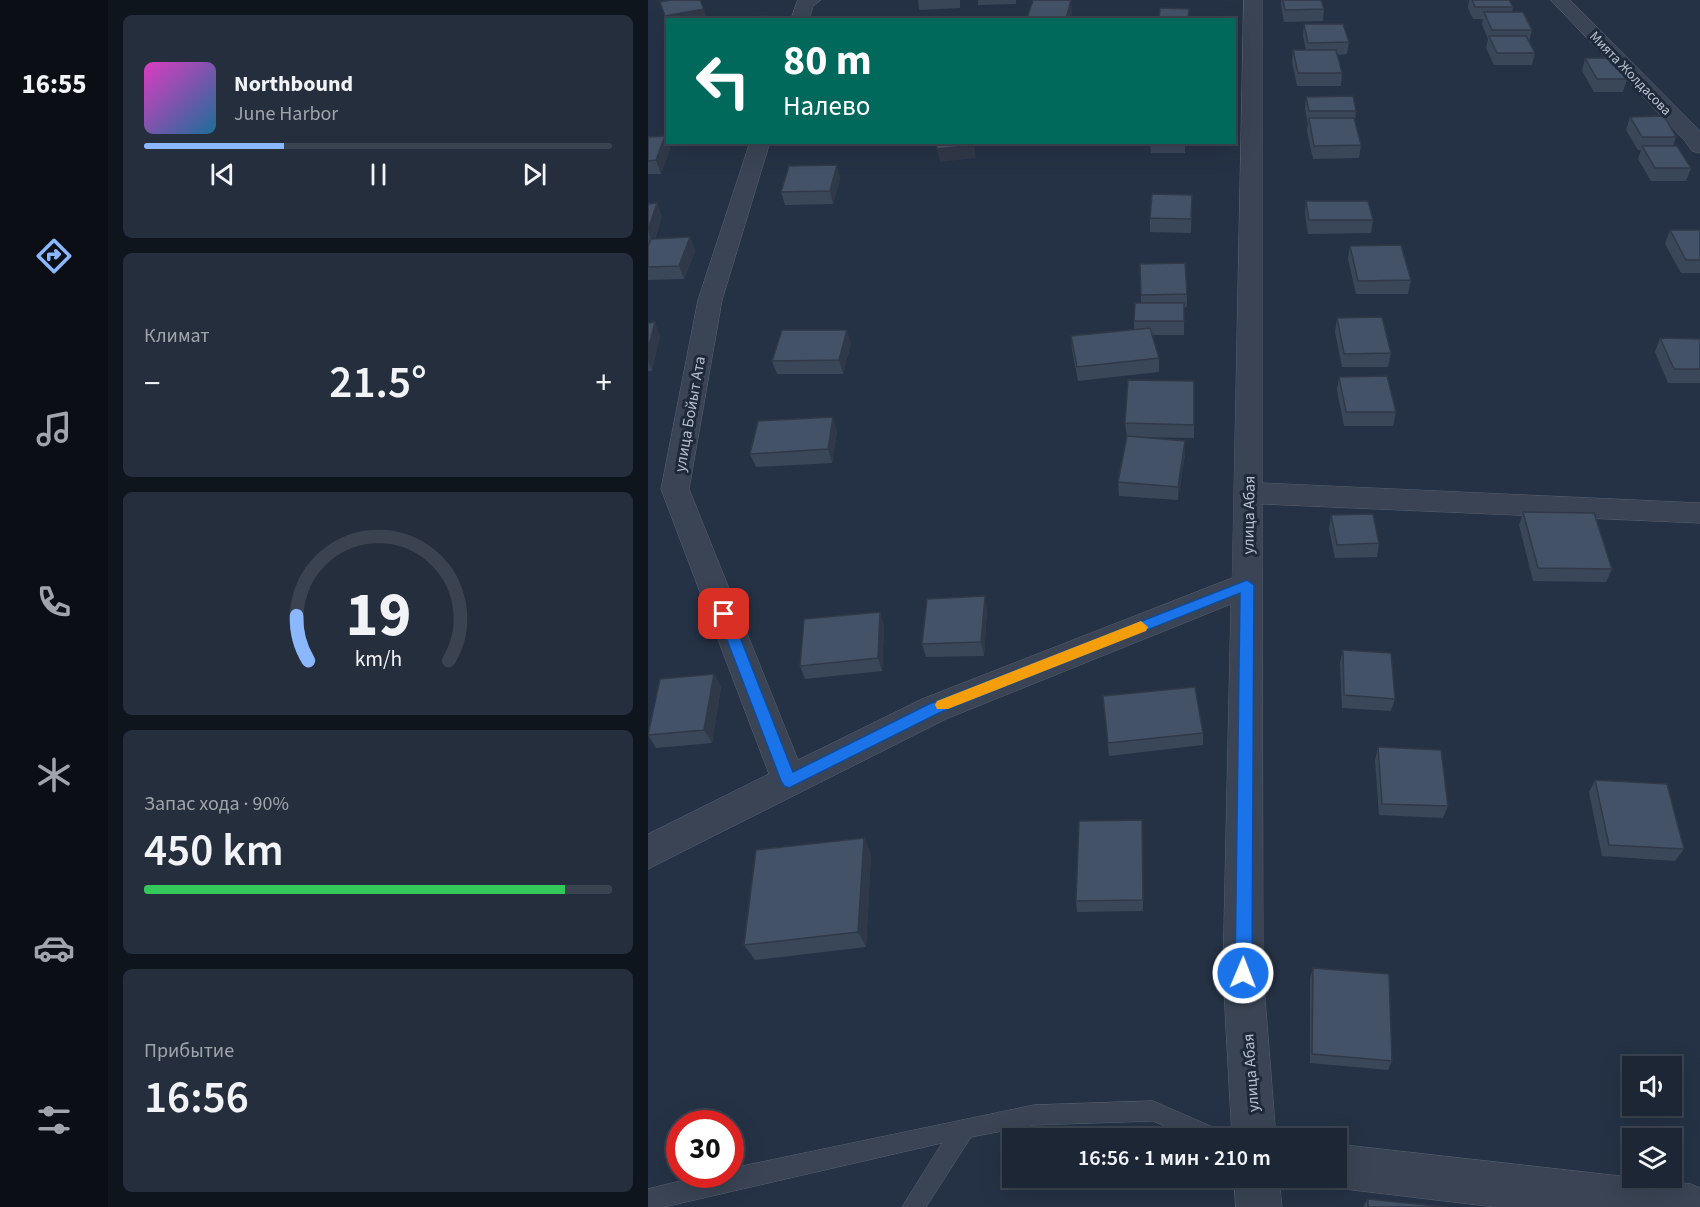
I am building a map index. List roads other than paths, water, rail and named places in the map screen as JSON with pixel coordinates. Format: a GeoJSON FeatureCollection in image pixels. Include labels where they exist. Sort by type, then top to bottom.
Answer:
{"type":"FeatureCollection","features":[{"type":"Feature","properties":{"kind":"street"},"geometry":{"type":"LineString","coordinates":[[801,18],[805,3],[812,0]]}},
{"type":"Feature","properties":{"kind":"street","name":"улица Абая"},"geometry":{"type":"LineString","coordinates":[[1253,0],[1243,973],[1253,1128]]}},
{"type":"Feature","properties":{"kind":"street","name":"Мията Жолдасова"},"geometry":{"type":"LineString","coordinates":[[1560,0],[1693,136],[1700,147]]}},
{"type":"Feature","properties":{"kind":"street","name":"улица Бойыт Ата"},"geometry":{"type":"LineString","coordinates":[[759,144],[710,300],[675,489],[789,781]]}},
{"type":"Feature","properties":{"kind":"street"},"geometry":{"type":"LineString","coordinates":[[1248,493],[1700,513]]}},
{"type":"Feature","properties":{"kind":"street"},"geometry":{"type":"LineString","coordinates":[[648,852],[934,708],[1247,585]]}},
{"type":"Feature","properties":{"kind":"street"},"geometry":{"type":"LineString","coordinates":[[1347,1167],[1691,1207]]}},
{"type":"Feature","properties":{"kind":"street"},"geometry":{"type":"LineString","coordinates":[[1258,1188],[1259,1207]]}},
{"type":"Feature","properties":{"kind":"lane"},"geometry":{"type":"LineString","coordinates":[[648,1200],[753,1174],[1034,1115],[1153,1112],[1191,1128]]}},
{"type":"Feature","properties":{"kind":"lane"},"geometry":{"type":"LineString","coordinates":[[913,1207],[965,1128]]}}]}
